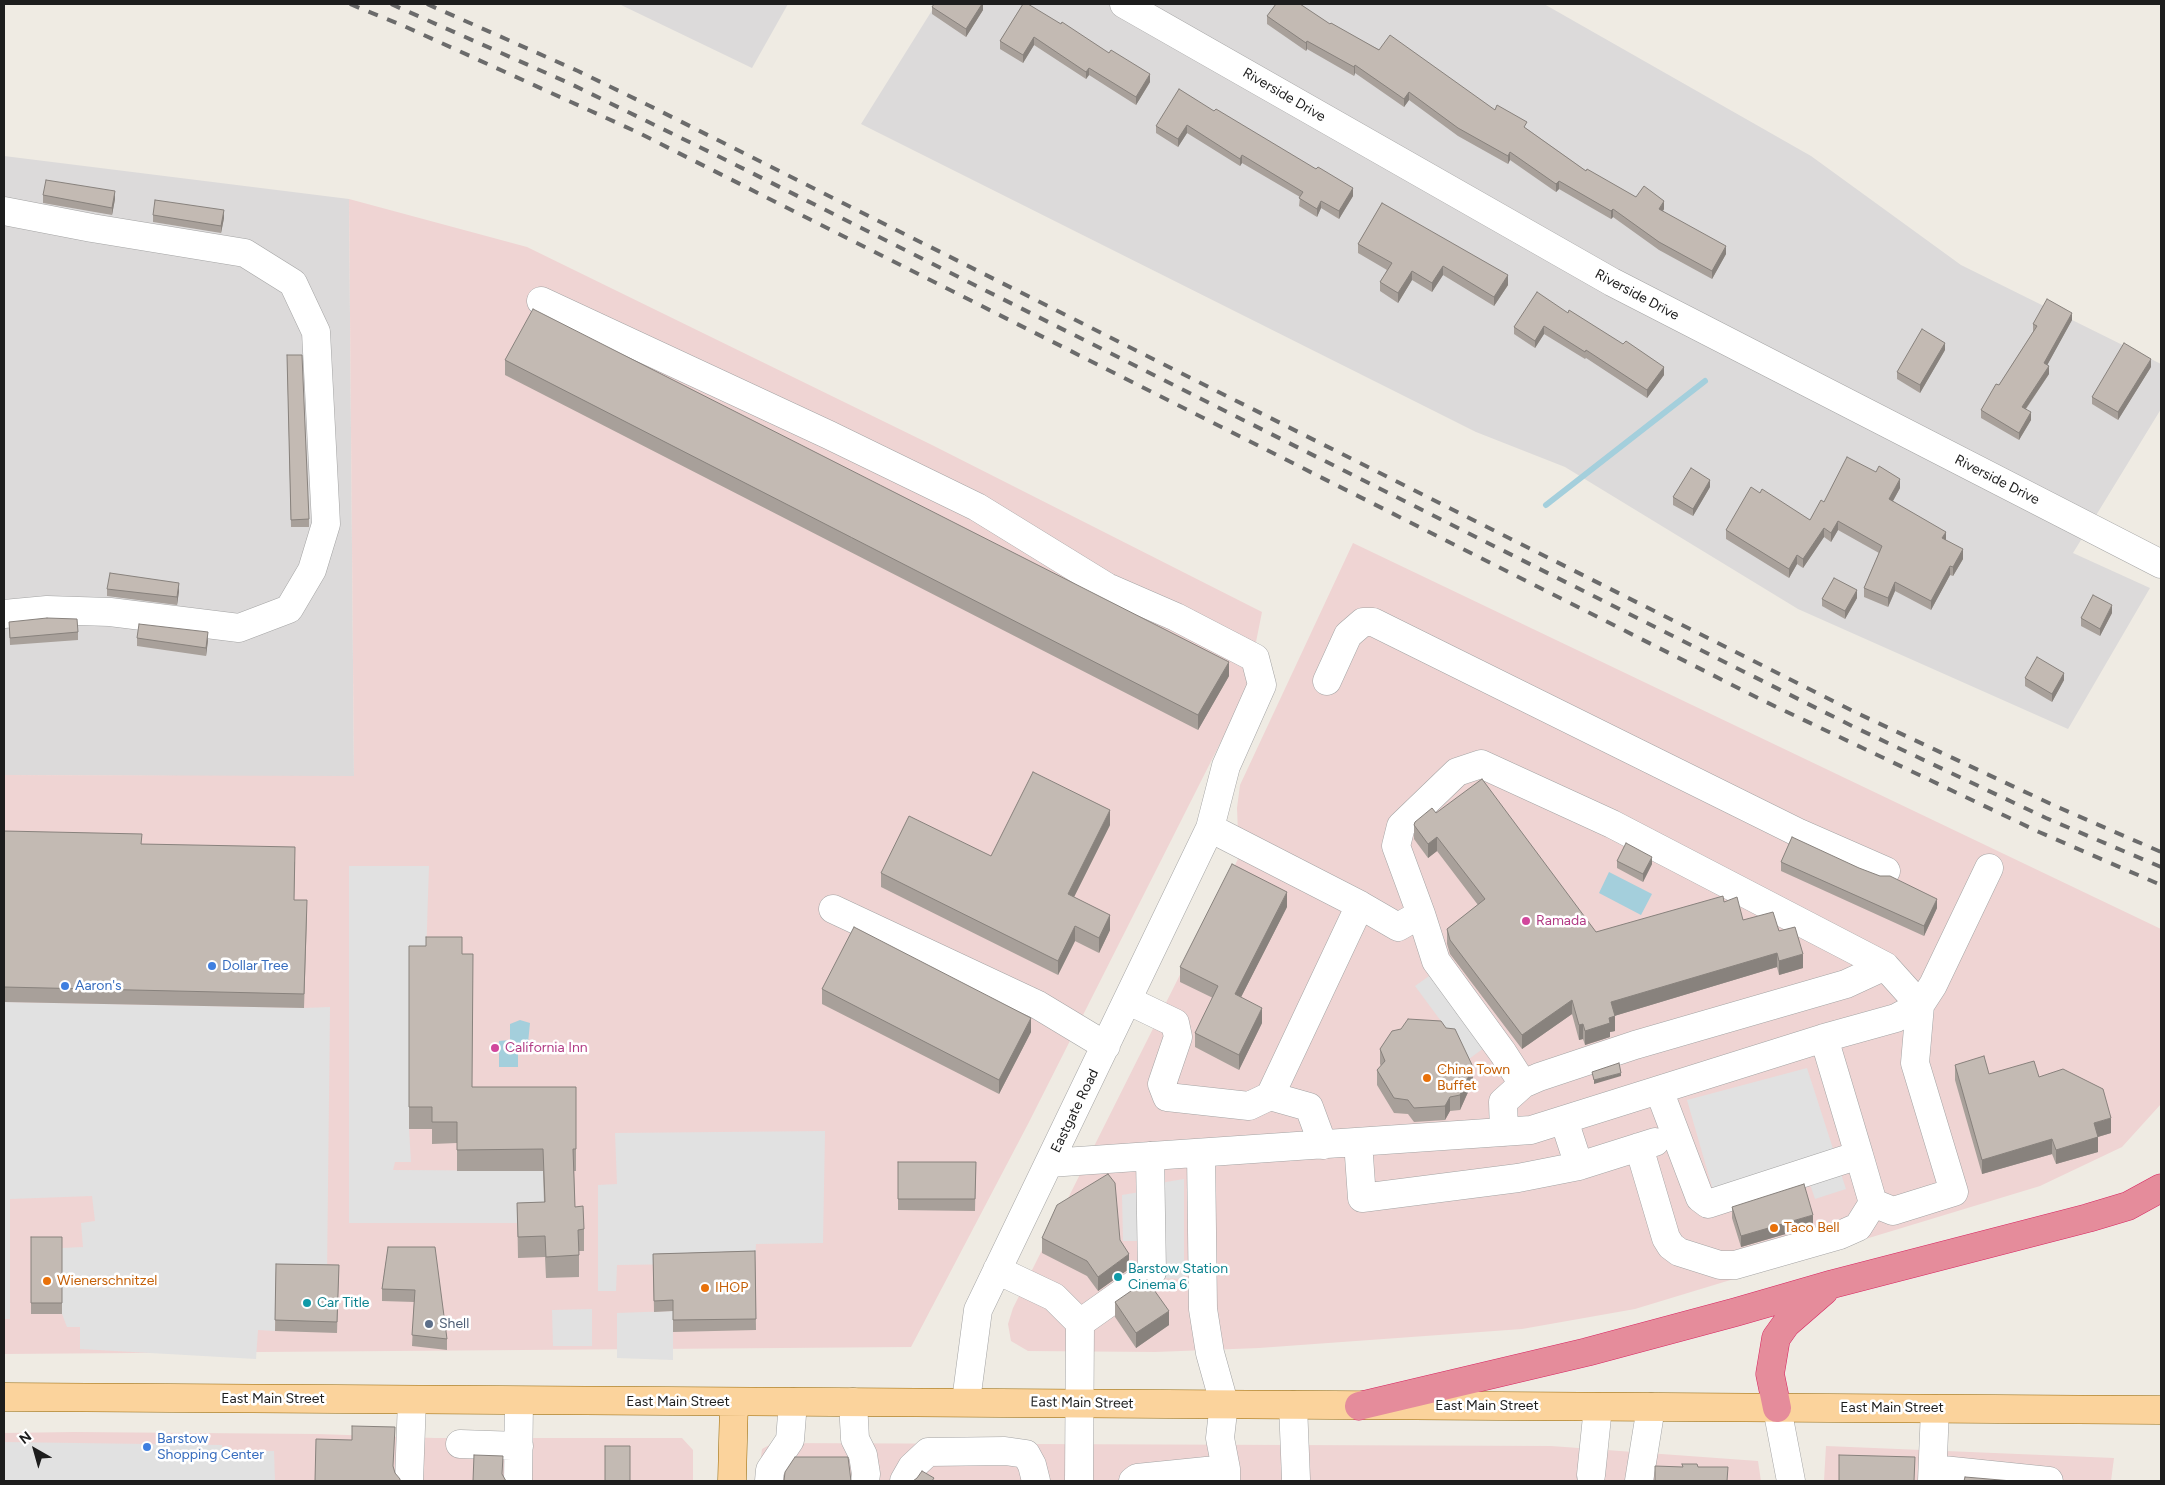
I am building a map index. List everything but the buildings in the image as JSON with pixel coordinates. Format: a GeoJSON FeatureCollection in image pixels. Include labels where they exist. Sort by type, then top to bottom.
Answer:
{"type":"FeatureCollection","features":[{"type":"Feature","properties":{"kind":"highway"},"geometry":{"type":"LineString","coordinates":[[1359,1406],[1588,1352],[1833,1284],[2088,1218],[2128,1206],[2161,1188]]}},
{"type":"Feature","properties":{"kind":"highway"},"geometry":{"type":"LineString","coordinates":[[1777,1408],[1770,1374],[1776,1338],[1786,1324],[1833,1284]]}},
{"type":"Feature","properties":{"kind":"main road","name":"East Main Street"},"geometry":{"type":"LineString","coordinates":[[4,1397],[2161,1410]]}},
{"type":"Feature","properties":{"kind":"main road"},"geometry":{"type":"LineString","coordinates":[[732,1481],[734,1402]]}},
{"type":"Feature","properties":{"kind":"street","name":"Riverside Drive"},"geometry":{"type":"LineString","coordinates":[[1124,4],[1612,282],[2161,564]]}},
{"type":"Feature","properties":{"kind":"street"},"geometry":{"type":"LineString","coordinates":[[4,211],[92,228],[245,253],[292,283],[316,332],[326,524],[312,570],[289,609],[239,628],[110,612],[47,610],[4,614]]}},
{"type":"Feature","properties":{"kind":"street","name":"Eastgate Road"},"geometry":{"type":"LineString","coordinates":[[541,301],[828,434],[977,507],[1107,586],[1176,617],[1255,658],[1262,685],[1226,766],[1210,828],[978,1310],[966,1402]]}},
{"type":"Feature","properties":{"kind":"street"},"geometry":{"type":"LineString","coordinates":[[1327,681],[1348,635],[1363,622],[1373,622],[1797,832],[1886,871]]}},
{"type":"Feature","properties":{"kind":"street"},"geometry":{"type":"LineString","coordinates":[[1522,1084],[1503,1053],[1436,961],[1396,846],[1401,826],[1457,772],[1481,764],[1612,824],[1885,966],[1920,1005],[1916,1063],[1954,1192],[1893,1211],[1873,1203]]}},
{"type":"Feature","properties":{"kind":"street"},"geometry":{"type":"LineString","coordinates":[[1210,828],[1360,905],[1398,927],[1421,914]]}},
{"type":"Feature","properties":{"kind":"street"},"geometry":{"type":"LineString","coordinates":[[1049,1163],[1531,1130],[1824,1038],[1896,1018],[1920,1005],[1933,985],[1989,868]]}},
{"type":"Feature","properties":{"kind":"street"},"geometry":{"type":"LineString","coordinates":[[1128,1001],[1175,1023],[1178,1037],[1162,1084],[1167,1097],[1249,1106],[1270,1096],[1360,905]]}},
{"type":"Feature","properties":{"kind":"street"},"geometry":{"type":"LineString","coordinates":[[833,909],[1038,1005],[1106,1046]]}},
{"type":"Feature","properties":{"kind":"street"},"geometry":{"type":"LineString","coordinates":[[1504,1132],[1503,1102],[1522,1084],[1627,1048],[1846,984],[1885,966]]}},
{"type":"Feature","properties":{"kind":"street"},"geometry":{"type":"LineString","coordinates":[[1639,1147],[1666,1238],[1671,1246],[1679,1252],[1720,1265],[1735,1265],[1840,1235],[1858,1227],[1873,1203],[1824,1038]]}},
{"type":"Feature","properties":{"kind":"street"},"geometry":{"type":"LineString","coordinates":[[1659,1090],[1700,1198],[1708,1204],[1859,1155]]}},
{"type":"Feature","properties":{"kind":"street"},"geometry":{"type":"LineString","coordinates":[[1270,1096],[1309,1107],[1323,1145]]}},
{"type":"Feature","properties":{"kind":"street"},"geometry":{"type":"LineString","coordinates":[[1564,1120],[1579,1166]]}},
{"type":"Feature","properties":{"kind":"street"},"geometry":{"type":"LineString","coordinates":[[1358,1142],[1362,1198],[1518,1178],[1579,1166],[1676,1136]]}},
{"type":"Feature","properties":{"kind":"street"},"geometry":{"type":"LineString","coordinates":[[1133,1481],[1137,1478],[1226,1475],[1234,1438],[1236,1404],[1210,1353],[1203,1308],[1201,1153]]}},
{"type":"Feature","properties":{"kind":"street"},"geometry":{"type":"LineString","coordinates":[[1080,1323],[1152,1272],[1150,1156]]}},
{"type":"Feature","properties":{"kind":"street"},"geometry":{"type":"LineString","coordinates":[[997,1270],[1054,1297],[1080,1323],[1079,1481]]}},
{"type":"Feature","properties":{"kind":"street"},"geometry":{"type":"LineString","coordinates":[[409,1481],[412,1400]]}},
{"type":"Feature","properties":{"kind":"street"},"geometry":{"type":"LineString","coordinates":[[518,1481],[519,1401]]}},
{"type":"Feature","properties":{"kind":"street"},"geometry":{"type":"LineString","coordinates":[[769,1481],[770,1470],[790,1440],[793,1402]]}},
{"type":"Feature","properties":{"kind":"street"},"geometry":{"type":"LineString","coordinates":[[853,1402],[855,1439],[863,1455],[866,1474],[865,1481]]}},
{"type":"Feature","properties":{"kind":"street"},"geometry":{"type":"LineString","coordinates":[[1293,1405],[1296,1479]]}},
{"type":"Feature","properties":{"kind":"street"},"geometry":{"type":"LineString","coordinates":[[1591,1475],[1598,1407]]}},
{"type":"Feature","properties":{"kind":"street"},"geometry":{"type":"LineString","coordinates":[[1640,1481],[1651,1407]]}},
{"type":"Feature","properties":{"kind":"street"},"geometry":{"type":"LineString","coordinates":[[1777,1408],[1791,1481]]}},
{"type":"Feature","properties":{"kind":"street"},"geometry":{"type":"LineString","coordinates":[[1935,1409],[1933,1475],[2049,1481]]}},
{"type":"Feature","properties":{"kind":"street"},"geometry":{"type":"LineString","coordinates":[[460,1444],[519,1446]]}},
{"type":"Feature","properties":{"kind":"street"},"geometry":{"type":"LineString","coordinates":[[908,1474],[928,1452],[1005,1451],[1026,1454],[1032,1465],[1036,1481]]}},
{"type":"Feature","properties":{"kind":"street"},"geometry":{"type":"LineString","coordinates":[[908,1474],[1015,1468],[1022,1481]]}},
{"type":"Feature","properties":{"kind":"shaded area"},"geometry":{"type":"Polygon","coordinates":[[[619,4],[788,4],[752,68],[619,4]]]}},
{"type":"Feature","properties":{"kind":"shaded area"},"geometry":{"type":"Polygon","coordinates":[[[936,4],[1544,4],[1811,156],[1961,265],[2161,364],[2161,409],[2073,553],[2150,588],[2068,729],[1798,609],[1565,467],[1476,432],[861,124],[936,4]]]}},
{"type":"Feature","properties":{"kind":"shaded area"},"geometry":{"type":"Polygon","coordinates":[[[4,156],[349,199],[354,777],[4,775],[4,156]]]}},
{"type":"Feature","properties":{"kind":"shaded area"},"geometry":{"type":"Polygon","coordinates":[[[349,199],[527,247],[932,445],[1262,612],[1246,692],[1028,1124],[911,1347],[4,1354],[4,775],[354,776],[349,199]]]}},
{"type":"Feature","properties":{"kind":"shaded area"},"geometry":{"type":"Polygon","coordinates":[[[1353,543],[2161,929],[2161,1104],[2122,1147],[2040,1186],[1635,1309],[1522,1329],[1259,1348],[1155,1352],[1028,1351],[1011,1341],[1008,1324],[1013,1308],[1239,857],[1237,808],[1240,785],[1353,543]]]}},
{"type":"Feature","properties":{"kind":"shaded area"},"geometry":{"type":"Polygon","coordinates":[[[349,866],[429,866],[426,958],[410,958],[409,1129],[411,1162],[395,1162],[393,1170],[557,1171],[545,1223],[349,1223],[349,866]]]}},
{"type":"Feature","properties":{"kind":"shaded area"},"geometry":{"type":"Polygon","coordinates":[[[1439,969],[1492,1042],[1469,1059],[1415,986],[1439,969]]]}},
{"type":"Feature","properties":{"kind":"shaded area"},"geometry":{"type":"Polygon","coordinates":[[[4,1002],[330,1007],[327,1276],[276,1275],[275,1331],[258,1330],[256,1359],[80,1349],[80,1327],[67,1327],[62,1314],[62,1248],[83,1247],[81,1223],[95,1221],[92,1196],[10,1199],[10,1319],[4,1319],[4,1002]]]}},
{"type":"Feature","properties":{"kind":"shaded area"},"geometry":{"type":"Polygon","coordinates":[[[1807,1068],[1846,1189],[1815,1199],[1804,1167],[1714,1194],[1687,1100],[1807,1068]]]}},
{"type":"Feature","properties":{"kind":"shaded area"},"geometry":{"type":"Polygon","coordinates":[[[825,1131],[823,1243],[756,1244],[755,1263],[617,1265],[616,1291],[598,1291],[598,1185],[617,1184],[615,1133],[825,1131]]]}},
{"type":"Feature","properties":{"kind":"shaded area"},"geometry":{"type":"Polygon","coordinates":[[[1184,1179],[1184,1279],[1164,1278],[1141,1241],[1123,1241],[1122,1195],[1140,1192],[1166,1182],[1184,1179]]]}},
{"type":"Feature","properties":{"kind":"shaded area"},"geometry":{"type":"Polygon","coordinates":[[[592,1309],[592,1346],[553,1346],[552,1310],[592,1309]]]}},
{"type":"Feature","properties":{"kind":"shaded area"},"geometry":{"type":"Polygon","coordinates":[[[673,1311],[673,1360],[617,1358],[617,1313],[673,1311]]]}},
{"type":"Feature","properties":{"kind":"shaded area"},"geometry":{"type":"Polygon","coordinates":[[[4,1433],[318,1434],[435,1438],[682,1438],[693,1450],[693,1481],[4,1481],[4,1433]]]}},
{"type":"Feature","properties":{"kind":"shaded area"},"geometry":{"type":"Polygon","coordinates":[[[4,1442],[222,1445],[222,1452],[274,1451],[275,1481],[4,1481],[4,1442]]]}},
{"type":"Feature","properties":{"kind":"shaded area"},"geometry":{"type":"Polygon","coordinates":[[[773,1443],[1551,1446],[1758,1461],[1761,1481],[758,1481],[762,1449],[773,1443]]]}},
{"type":"Feature","properties":{"kind":"shaded area"},"geometry":{"type":"Polygon","coordinates":[[[1826,1446],[2114,1458],[2111,1481],[1824,1481],[1826,1446]]]}},
{"type":"Feature","properties":{"kind":"water"},"geometry":{"type":"Polygon","coordinates":[[[1609,872],[1652,894],[1641,915],[1599,893],[1609,872]]]}},
{"type":"Feature","properties":{"kind":"water"},"geometry":{"type":"Polygon","coordinates":[[[520,1020],[530,1023],[528,1043],[518,1049],[518,1067],[499,1067],[499,1041],[510,1040],[510,1024],[520,1020]]]}},
{"type":"Feature","properties":{"kind":"waterway"},"geometry":{"type":"LineString","coordinates":[[1546,505],[1705,381]]}},
{"type":"Feature","properties":{"kind":"railway"},"geometry":{"type":"LineString","coordinates":[[350,4],[404,26],[637,132],[1764,701],[2039,832],[2161,885]]}},
{"type":"Feature","properties":{"kind":"railway"},"geometry":{"type":"LineString","coordinates":[[391,4],[571,84],[728,161],[1852,726],[2046,818],[2161,867]]}},
{"type":"Feature","properties":{"kind":"railway"},"geometry":{"type":"LineString","coordinates":[[427,4],[578,71],[650,106],[1859,714],[2053,805],[2161,852]]}},
{"type":"Feature","properties":{"kind":"place","name":"Ramada"},"geometry":{"type":"Point","coordinates":[1526,921]}},
{"type":"Feature","properties":{"kind":"place","name":"Dollar Tree"},"geometry":{"type":"Point","coordinates":[212,966]}},
{"type":"Feature","properties":{"kind":"place","name":"Aaron's"},"geometry":{"type":"Point","coordinates":[65,986]}},
{"type":"Feature","properties":{"kind":"place","name":"California Inn"},"geometry":{"type":"Point","coordinates":[495,1048]}},
{"type":"Feature","properties":{"kind":"place","name":"China Town Buffet"},"geometry":{"type":"Point","coordinates":[1427,1078]}},
{"type":"Feature","properties":{"kind":"place","name":"Taco Bell"},"geometry":{"type":"Point","coordinates":[1774,1228]}},
{"type":"Feature","properties":{"kind":"place","name":"Barstow Station Cinema 6"},"geometry":{"type":"Point","coordinates":[1118,1277]}},
{"type":"Feature","properties":{"kind":"place","name":"Wienerschnitzel"},"geometry":{"type":"Point","coordinates":[47,1281]}},
{"type":"Feature","properties":{"kind":"place","name":"IHOP"},"geometry":{"type":"Point","coordinates":[705,1288]}},
{"type":"Feature","properties":{"kind":"place","name":"Car Title"},"geometry":{"type":"Point","coordinates":[307,1303]}},
{"type":"Feature","properties":{"kind":"place","name":"Shell"},"geometry":{"type":"Point","coordinates":[429,1324]}},
{"type":"Feature","properties":{"kind":"place","name":"Barstow Shopping Center"},"geometry":{"type":"Point","coordinates":[147,1447]}}]}
